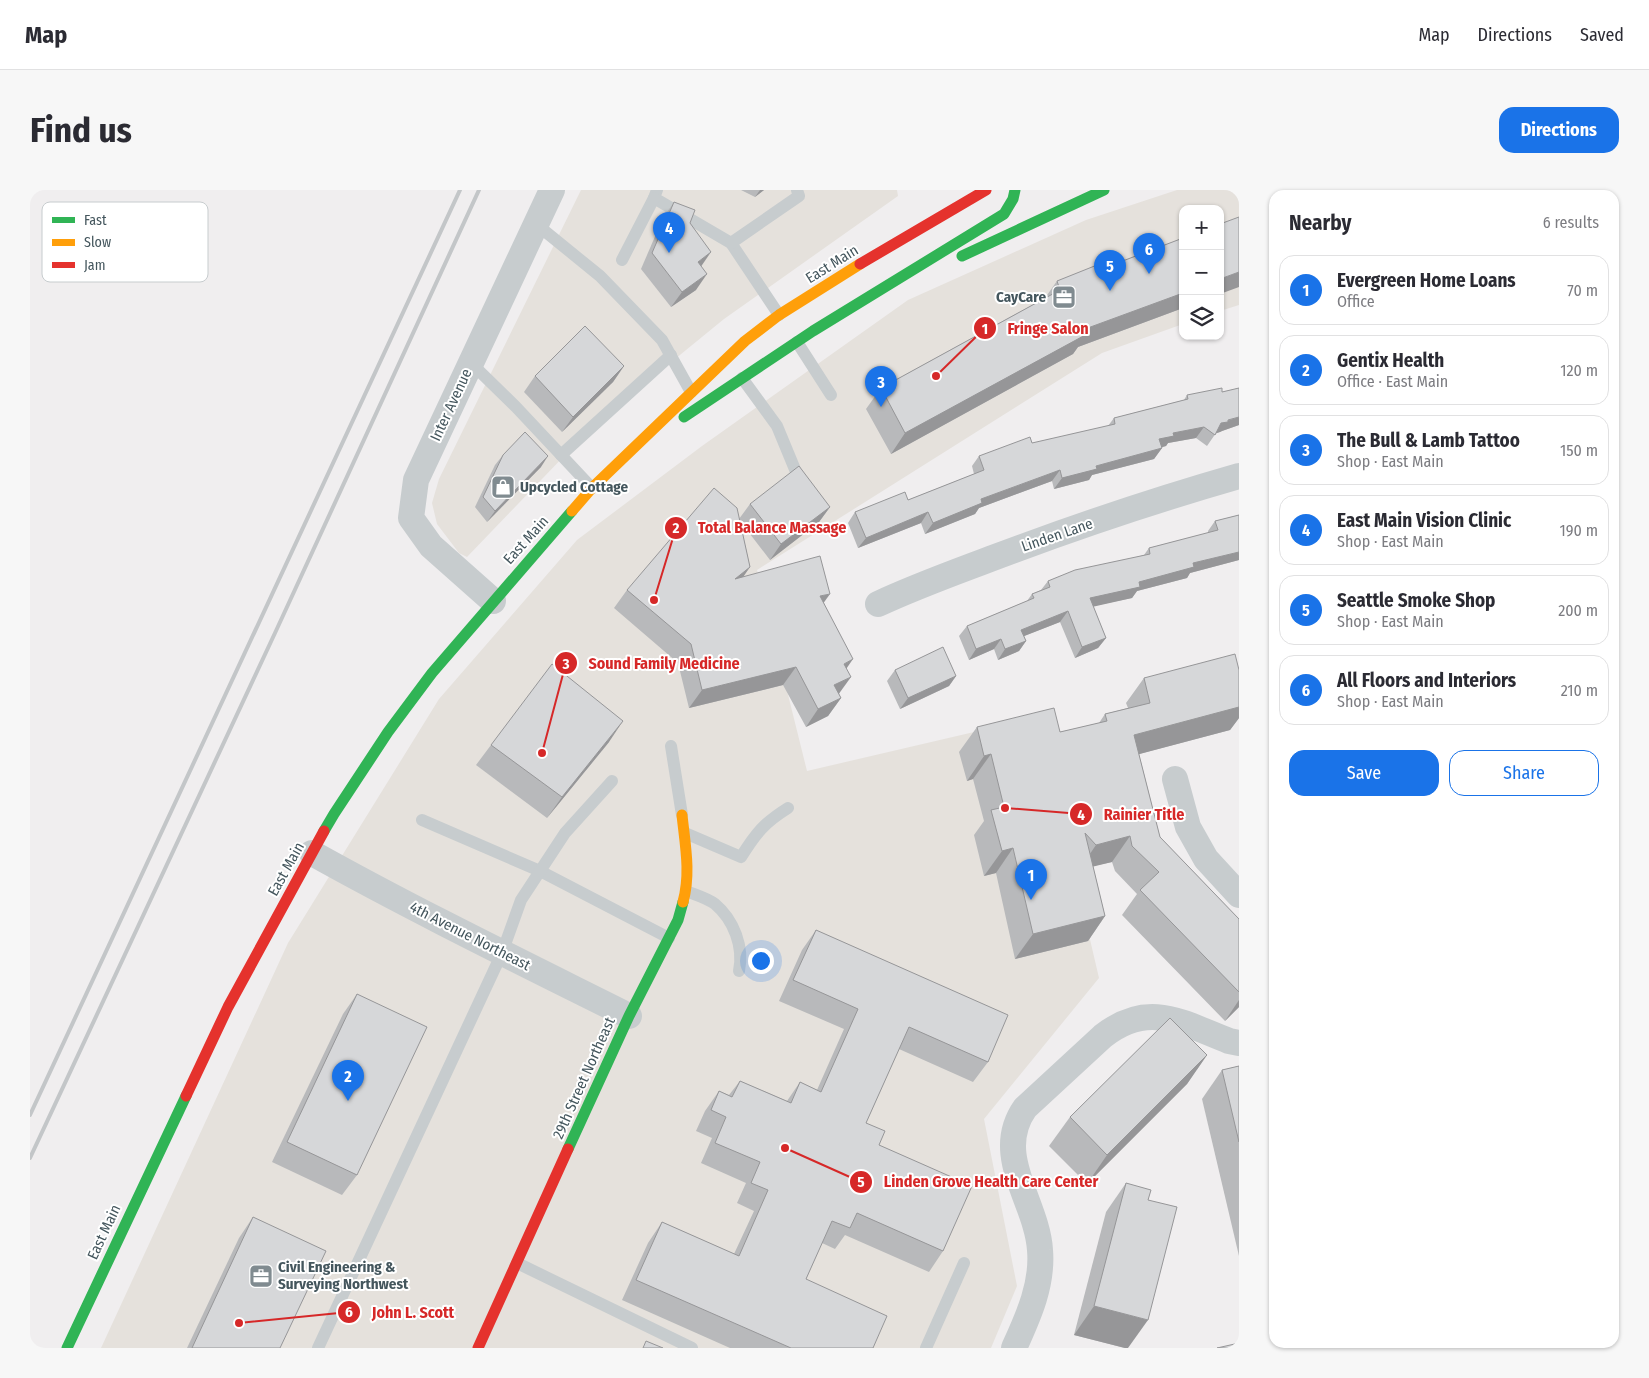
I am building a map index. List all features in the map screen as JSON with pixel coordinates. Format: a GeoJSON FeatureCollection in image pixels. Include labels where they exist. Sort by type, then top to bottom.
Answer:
{"type":"FeatureCollection","features":[{"type":"Feature","properties":{"kind":"main road","name":"East Main"},"geometry":{"type":"LineString","coordinates":[[68,1348],[132,1208],[228,1007],[334,814],[388,732],[432,673],[592,488],[745,340],[778,315],[986,190]]}},
{"type":"Feature","properties":{"kind":"main road","name":"East Main"},"geometry":{"type":"LineString","coordinates":[[619,462],[813,331],[1004,214],[1013,199],[1015,190]]}},
{"type":"Feature","properties":{"kind":"main road","name":"East Main"},"geometry":{"type":"LineString","coordinates":[[813,331],[914,278],[998,241],[1104,190]]}},
{"type":"Feature","properties":{"kind":"main road","name":"29th Street Northeast"},"geometry":{"type":"LineString","coordinates":[[478,1348],[629,1016],[678,920],[686,891],[688,869],[682,815]]}},
{"type":"Feature","properties":{"kind":"street","name":"Inter Avenue"},"geometry":{"type":"LineString","coordinates":[[493,601],[431,546],[411,518],[416,480],[552,190]]}},
{"type":"Feature","properties":{"kind":"street","name":"Linden Lane"},"geometry":{"type":"LineString","coordinates":[[878,604],[901,593],[1032,543],[1164,498],[1239,476]]}},
{"type":"Feature","properties":{"kind":"street"},"geometry":{"type":"LineString","coordinates":[[1175,779],[1188,827],[1206,858],[1239,895]]}},
{"type":"Feature","properties":{"kind":"street","name":"4th Avenue Northeast"},"geometry":{"type":"LineString","coordinates":[[312,853],[502,953],[629,1016]]}},
{"type":"Feature","properties":{"kind":"street"},"geometry":{"type":"LineString","coordinates":[[1014,1348],[1031,1311],[1041,1263],[1040,1248],[1017,1173],[1013,1149],[1014,1130],[1022,1113],[1103,1036],[1112,1029],[1136,1018],[1165,1017],[1239,1043]]}},
{"type":"Feature","properties":{"kind":"lane"},"geometry":{"type":"LineString","coordinates":[[731,243],[800,196],[797,190]]}},
{"type":"Feature","properties":{"kind":"lane"},"geometry":{"type":"LineString","coordinates":[[622,260],[655,194],[731,243],[778,315]]}},
{"type":"Feature","properties":{"kind":"lane"},"geometry":{"type":"LineString","coordinates":[[536,224],[600,276],[662,340],[691,392]]}},
{"type":"Feature","properties":{"kind":"lane"},"geometry":{"type":"LineString","coordinates":[[797,342],[831,394]]}},
{"type":"Feature","properties":{"kind":"lane"},"geometry":{"type":"LineString","coordinates":[[561,455],[671,355]]}},
{"type":"Feature","properties":{"kind":"lane"},"geometry":{"type":"LineString","coordinates":[[471,363],[516,406],[592,488]]}},
{"type":"Feature","properties":{"kind":"lane"},"geometry":{"type":"LineString","coordinates":[[742,378],[777,426],[802,486]]}},
{"type":"Feature","properties":{"kind":"lane"},"geometry":{"type":"LineString","coordinates":[[672,746],[682,815]]}},
{"type":"Feature","properties":{"kind":"lane"},"geometry":{"type":"LineString","coordinates":[[318,1348],[502,953],[521,900],[566,833],[612,781]]}},
{"type":"Feature","properties":{"kind":"lane"},"geometry":{"type":"LineString","coordinates":[[685,833],[741,857],[755,834],[770,819],[788,808]]}},
{"type":"Feature","properties":{"kind":"lane"},"geometry":{"type":"LineString","coordinates":[[422,820],[540,871],[669,938]]}},
{"type":"Feature","properties":{"kind":"lane"},"geometry":{"type":"LineString","coordinates":[[686,891],[715,904],[726,916],[734,929],[741,952],[739,971]]}},
{"type":"Feature","properties":{"kind":"lane"},"geometry":{"type":"LineString","coordinates":[[517,1263],[692,1348]]}},
{"type":"Feature","properties":{"kind":"lane"},"geometry":{"type":"LineString","coordinates":[[926,1348],[964,1263]]}},
{"type":"Feature","properties":{"kind":"shaded area"},"geometry":{"type":"Polygon","coordinates":[[[581,190],[897,190],[898,196],[724,319],[593,426],[467,557],[459,553],[437,524],[432,503],[439,479],[581,190]]]}},
{"type":"Feature","properties":{"kind":"shaded area"},"geometry":{"type":"Polygon","coordinates":[[[1177,190],[1239,190],[1239,305],[1224,310],[1224,205],[1179,205],[1179,325],[1102,353],[757,570],[807,771],[1038,717],[1099,978],[984,1119],[1017,1286],[991,1348],[101,1348],[288,943],[439,699],[577,540],[702,446],[908,300],[1086,220],[1177,190]]]}},
{"type":"Feature","properties":{"kind":"building"},"geometry":{"type":"Polygon","coordinates":[[[674,202],[695,210],[690,223],[711,252],[698,262],[707,274],[682,292],[652,253],[674,202]]]}},
{"type":"Feature","properties":{"kind":"building"},"geometry":{"type":"Polygon","coordinates":[[[1239,217],[1239,272],[1224,278],[1224,250],[1224,223],[1239,217]]]}},
{"type":"Feature","properties":{"kind":"building"},"geometry":{"type":"Polygon","coordinates":[[[1179,240],[1179,294],[1085,329],[1087,334],[905,433],[881,388],[1060,290],[1057,281],[1097,265],[1099,270],[1179,240]]]}},
{"type":"Feature","properties":{"kind":"building"},"geometry":{"type":"Polygon","coordinates":[[[585,326],[624,366],[573,417],[535,376],[585,326]]]}},
{"type":"Feature","properties":{"kind":"building"},"geometry":{"type":"Polygon","coordinates":[[[1222,388],[1222,392],[1239,388],[1239,417],[1221,423],[1215,435],[1204,427],[1173,433],[1174,436],[1159,439],[1162,448],[1096,466],[1097,469],[1062,478],[1060,470],[981,499],[982,503],[933,523],[928,512],[866,538],[855,512],[905,492],[908,500],[984,470],[979,456],[1030,437],[1032,443],[1115,424],[1114,418],[1188,399],[1187,395],[1222,388]]]}},
{"type":"Feature","properties":{"kind":"building","name":"Upcycled Cottage"},"geometry":{"type":"Polygon","coordinates":[[[525,432],[548,456],[495,511],[483,497],[503,455],[525,432]]]}},
{"type":"Feature","properties":{"kind":"building"},"geometry":{"type":"Polygon","coordinates":[[[799,466],[830,507],[781,544],[750,504],[799,466]]]}},
{"type":"Feature","properties":{"kind":"building"},"geometry":{"type":"Polygon","coordinates":[[[714,488],[737,508],[750,567],[735,579],[820,556],[830,594],[820,596],[853,659],[844,664],[851,677],[834,685],[841,698],[818,709],[796,667],[702,690],[691,644],[627,590],[714,488]]]}},
{"type":"Feature","properties":{"kind":"building"},"geometry":{"type":"Polygon","coordinates":[[[1239,515],[1239,552],[1193,563],[1194,567],[1139,582],[1140,587],[1090,598],[1106,638],[1082,647],[1068,611],[1021,630],[1026,641],[1005,649],[1001,639],[976,649],[967,626],[1034,598],[1032,594],[1050,587],[1048,581],[1075,570],[1150,554],[1149,548],[1218,530],[1215,521],[1239,515]]]}},
{"type":"Feature","properties":{"kind":"building"},"geometry":{"type":"Polygon","coordinates":[[[943,647],[956,676],[908,698],[895,670],[943,647]]]}},
{"type":"Feature","properties":{"kind":"building"},"geometry":{"type":"Polygon","coordinates":[[[1235,654],[1239,670],[1239,707],[1134,735],[1160,837],[1239,919],[1239,992],[1140,890],[1159,872],[1132,846],[1130,836],[1096,845],[1085,833],[1105,916],[1033,934],[1013,848],[1002,851],[991,810],[1004,807],[991,754],[984,756],[977,727],[1054,708],[1060,732],[1107,721],[1105,714],[1150,703],[1144,678],[1235,654]]]}},
{"type":"Feature","properties":{"kind":"building"},"geometry":{"type":"Polygon","coordinates":[[[552,664],[623,721],[562,797],[491,745],[552,664]]]}},
{"type":"Feature","properties":{"kind":"building"},"geometry":{"type":"Polygon","coordinates":[[[816,930],[1008,1015],[988,1062],[909,1027],[866,1123],[885,1131],[879,1145],[972,1186],[943,1251],[857,1213],[850,1228],[832,1221],[806,1279],[887,1316],[873,1348],[791,1348],[636,1280],[662,1222],[739,1256],[768,1190],[751,1183],[760,1162],[715,1143],[726,1117],[711,1110],[719,1091],[732,1097],[740,1081],[791,1103],[800,1082],[821,1092],[858,1009],[793,980],[816,930]]]}},
{"type":"Feature","properties":{"kind":"building"},"geometry":{"type":"Polygon","coordinates":[[[357,994],[427,1027],[357,1175],[287,1142],[357,994]]]}},
{"type":"Feature","properties":{"kind":"building"},"geometry":{"type":"Polygon","coordinates":[[[1170,1018],[1207,1055],[1107,1155],[1070,1117],[1170,1018]]]}},
{"type":"Feature","properties":{"kind":"building"},"geometry":{"type":"Polygon","coordinates":[[[1239,1066],[1239,1142],[1222,1070],[1239,1066]]]}},
{"type":"Feature","properties":{"kind":"building"},"geometry":{"type":"Polygon","coordinates":[[[1126,1183],[1151,1190],[1148,1200],[1177,1207],[1148,1320],[1094,1306],[1126,1183]]]}},
{"type":"Feature","properties":{"kind":"building"},"geometry":{"type":"Polygon","coordinates":[[[253,1217],[326,1251],[280,1348],[192,1348],[253,1217]]]}},
{"type":"Feature","properties":{"kind":"building"},"geometry":{"type":"Polygon","coordinates":[[[646,1341],[663,1348],[643,1348],[646,1341]]]}},
{"type":"Feature","properties":{"kind":"building"},"geometry":{"type":"Polygon","coordinates":[[[1239,1343],[1239,1348],[1217,1348],[1239,1343]]]}},
{"type":"Feature","properties":{"kind":"railway"},"geometry":{"type":"LineString","coordinates":[[30,1115],[460,190]]}},
{"type":"Feature","properties":{"kind":"railway"},"geometry":{"type":"LineString","coordinates":[[30,1158],[479,190]]}},
{"type":"Feature","properties":{"kind":"traffic: fast"},"geometry":{"type":"LineString","coordinates":[[684,417],[813,331],[1004,214],[1013,199],[1015,190]]}},
{"type":"Feature","properties":{"kind":"traffic: fast"},"geometry":{"type":"LineString","coordinates":[[962,256],[1104,190]]}},
{"type":"Feature","properties":{"kind":"traffic: fast"},"geometry":{"type":"LineString","coordinates":[[324,831],[388,732],[432,673],[572,511]]}},
{"type":"Feature","properties":{"kind":"traffic: fast"},"geometry":{"type":"LineString","coordinates":[[568,1149],[629,1016],[678,920],[683,902]]}},
{"type":"Feature","properties":{"kind":"traffic: fast"},"geometry":{"type":"LineString","coordinates":[[67,1348],[186,1096]]}},
{"type":"Feature","properties":{"kind":"traffic: slow"},"geometry":{"type":"LineString","coordinates":[[572,511],[592,488],[745,341],[779,315],[860,264]]}},
{"type":"Feature","properties":{"kind":"traffic: slow"},"geometry":{"type":"LineString","coordinates":[[682,815],[687,869],[683,902]]}},
{"type":"Feature","properties":{"kind":"traffic: jam"},"geometry":{"type":"LineString","coordinates":[[860,264],[986,190]]}},
{"type":"Feature","properties":{"kind":"traffic: jam"},"geometry":{"type":"LineString","coordinates":[[186,1096],[228,1007],[324,831]]}},
{"type":"Feature","properties":{"kind":"traffic: jam"},"geometry":{"type":"LineString","coordinates":[[478,1348],[568,1149]]}},
{"type":"Feature","properties":{"kind":"place","name":"East Main Vision Clinic"},"geometry":{"type":"Point","coordinates":[669,253]}},
{"type":"Feature","properties":{"kind":"place","name":"All Floors and Interiors"},"geometry":{"type":"Point","coordinates":[1149,274]}},
{"type":"Feature","properties":{"kind":"place","name":"Seattle Smoke Shop"},"geometry":{"type":"Point","coordinates":[1110,291]}},
{"type":"Feature","properties":{"kind":"place","name":"CayCare"},"geometry":{"type":"Point","coordinates":[1064,297]}},
{"type":"Feature","properties":{"kind":"place","name":"Fringe Salon"},"geometry":{"type":"Point","coordinates":[936,376]}},
{"type":"Feature","properties":{"kind":"place","name":"The Bull & Lamb Tattoo"},"geometry":{"type":"Point","coordinates":[881,407]}},
{"type":"Feature","properties":{"kind":"place","name":"Upcycled Cottage"},"geometry":{"type":"Point","coordinates":[503,487]}},
{"type":"Feature","properties":{"kind":"place","name":"Total Balance Massage"},"geometry":{"type":"Point","coordinates":[654,600]}},
{"type":"Feature","properties":{"kind":"place","name":"Sound Family Medicine"},"geometry":{"type":"Point","coordinates":[542,753]}},
{"type":"Feature","properties":{"kind":"place","name":"Rainier Title"},"geometry":{"type":"Point","coordinates":[1005,808]}},
{"type":"Feature","properties":{"kind":"place","name":"Evergreen Home Loans"},"geometry":{"type":"Point","coordinates":[1031,900]}},
{"type":"Feature","properties":{"kind":"place","name":"Gentix Health"},"geometry":{"type":"Point","coordinates":[348,1101]}},
{"type":"Feature","properties":{"kind":"place","name":"Linden Grove Health Care Center"},"geometry":{"type":"Point","coordinates":[785,1148]}},
{"type":"Feature","properties":{"kind":"place","name":"Civil Engineering & Surveying Northwest"},"geometry":{"type":"Point","coordinates":[261,1276]}},
{"type":"Feature","properties":{"kind":"place","name":"John L. Scott"},"geometry":{"type":"Point","coordinates":[239,1323]}}]}
